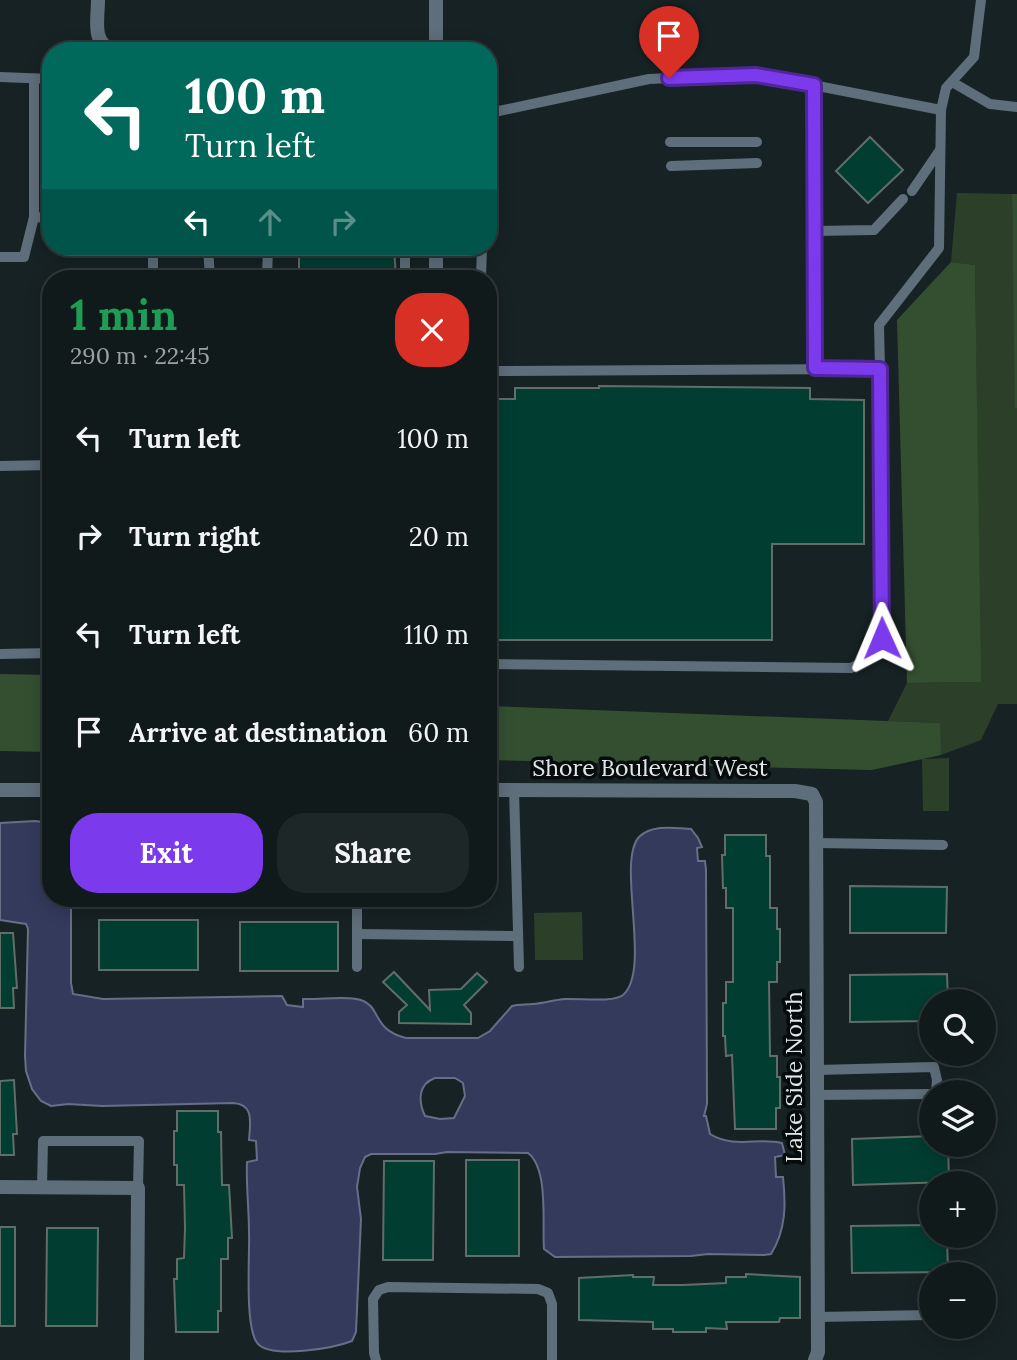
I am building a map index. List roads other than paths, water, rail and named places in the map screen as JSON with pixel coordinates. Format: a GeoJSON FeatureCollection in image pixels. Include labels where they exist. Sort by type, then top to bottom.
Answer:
{"type":"FeatureCollection","features":[{"type":"Feature","properties":{"kind":"street"},"geometry":{"type":"LineString","coordinates":[[98,0],[100,42]]}},
{"type":"Feature","properties":{"kind":"street"},"geometry":{"type":"LineString","coordinates":[[436,0],[436,42]]}},
{"type":"Feature","properties":{"kind":"street"},"geometry":{"type":"LineString","coordinates":[[0,790],[42,790]]}},
{"type":"Feature","properties":{"kind":"street","name":"Shore Boulevard West"},"geometry":{"type":"LineString","coordinates":[[497,790],[795,791],[812,794]]}},
{"type":"Feature","properties":{"kind":"street","name":"Lake Side North"},"geometry":{"type":"LineString","coordinates":[[812,794],[818,811],[816,1360]]}},
{"type":"Feature","properties":{"kind":"street"},"geometry":{"type":"LineString","coordinates":[[0,1187],[138,1188],[137,1360]]}},
{"type":"Feature","properties":{"kind":"lane"},"geometry":{"type":"LineString","coordinates":[[497,664],[851,668],[869,659],[882,638],[878,326],[939,248],[942,110],[946,88],[974,57],[981,0]]}},
{"type":"Feature","properties":{"kind":"lane"},"geometry":{"type":"LineString","coordinates":[[497,111],[649,79],[756,75],[942,110]]}},
{"type":"Feature","properties":{"kind":"lane"},"geometry":{"type":"LineString","coordinates":[[0,77],[42,79]]}},
{"type":"Feature","properties":{"kind":"lane"},"geometry":{"type":"LineString","coordinates":[[0,257],[24,257],[34,217],[34,79]]}},
{"type":"Feature","properties":{"kind":"lane"},"geometry":{"type":"LineString","coordinates":[[952,82],[990,104],[1017,107]]}},
{"type":"Feature","properties":{"kind":"lane"},"geometry":{"type":"LineString","coordinates":[[814,85],[815,368]]}},
{"type":"Feature","properties":{"kind":"lane"},"geometry":{"type":"LineString","coordinates":[[670,142],[757,142]]}},
{"type":"Feature","properties":{"kind":"lane"},"geometry":{"type":"LineString","coordinates":[[912,191],[941,150]]}},
{"type":"Feature","properties":{"kind":"lane"},"geometry":{"type":"LineString","coordinates":[[671,166],[757,163]]}},
{"type":"Feature","properties":{"kind":"lane"},"geometry":{"type":"LineString","coordinates":[[814,231],[874,230],[903,200]]}},
{"type":"Feature","properties":{"kind":"lane"},"geometry":{"type":"LineString","coordinates":[[34,217],[42,217]]}},
{"type":"Feature","properties":{"kind":"lane"},"geometry":{"type":"LineString","coordinates":[[497,371],[880,369]]}},
{"type":"Feature","properties":{"kind":"lane"},"geometry":{"type":"LineString","coordinates":[[0,466],[42,465]]}},
{"type":"Feature","properties":{"kind":"lane"},"geometry":{"type":"LineString","coordinates":[[0,653],[42,653]]}},
{"type":"Feature","properties":{"kind":"lane"},"geometry":{"type":"LineString","coordinates":[[514,790],[519,967]]}},
{"type":"Feature","properties":{"kind":"lane"},"geometry":{"type":"LineString","coordinates":[[818,843],[943,845]]}},
{"type":"Feature","properties":{"kind":"lane"},"geometry":{"type":"LineString","coordinates":[[357,907],[357,968]]}},
{"type":"Feature","properties":{"kind":"lane"},"geometry":{"type":"LineString","coordinates":[[357,934],[518,936]]}},
{"type":"Feature","properties":{"kind":"lane"},"geometry":{"type":"LineString","coordinates":[[817,1070],[934,1067],[937,1080]]}},
{"type":"Feature","properties":{"kind":"lane"},"geometry":{"type":"LineString","coordinates":[[817,1095],[919,1093]]}},
{"type":"Feature","properties":{"kind":"lane"},"geometry":{"type":"LineString","coordinates":[[42,1188],[43,1141],[139,1140],[138,1188]]}},
{"type":"Feature","properties":{"kind":"lane"},"geometry":{"type":"LineString","coordinates":[[376,1360],[373,1298],[379,1290],[388,1287],[538,1289],[548,1293],[552,1304],[552,1360]]}},
{"type":"Feature","properties":{"kind":"lane"},"geometry":{"type":"LineString","coordinates":[[817,1317],[919,1315]]}},
{"type":"Feature","properties":{"kind":"water"},"geometry":{"type":"Polygon","coordinates":[[[42,822],[42,907],[71,907],[73,994],[103,999],[282,996],[287,1005],[303,1007],[303,999],[355,999],[372,1007],[387,1030],[406,1038],[478,1038],[490,1031],[512,1006],[565,999],[612,999],[623,995],[631,982],[635,963],[631,891],[633,850],[639,837],[650,830],[691,829],[702,847],[697,848],[698,861],[705,861],[706,870],[707,1104],[704,1116],[710,1134],[719,1138],[737,1142],[782,1143],[785,1155],[775,1157],[776,1177],[783,1177],[784,1217],[780,1236],[771,1254],[764,1255],[555,1257],[544,1249],[542,1184],[535,1161],[528,1153],[371,1154],[365,1157],[360,1168],[357,1187],[361,1219],[356,1332],[352,1341],[304,1351],[276,1351],[266,1348],[258,1344],[254,1336],[249,1308],[247,1162],[257,1160],[256,1141],[249,1140],[248,1111],[240,1104],[233,1103],[51,1106],[41,1101],[32,1089],[26,1071],[28,929],[26,924],[0,920],[0,823],[42,822]],[[435,1078],[425,1084],[421,1105],[425,1116],[454,1118],[465,1096],[463,1083],[455,1078],[435,1078]]]}}]}
